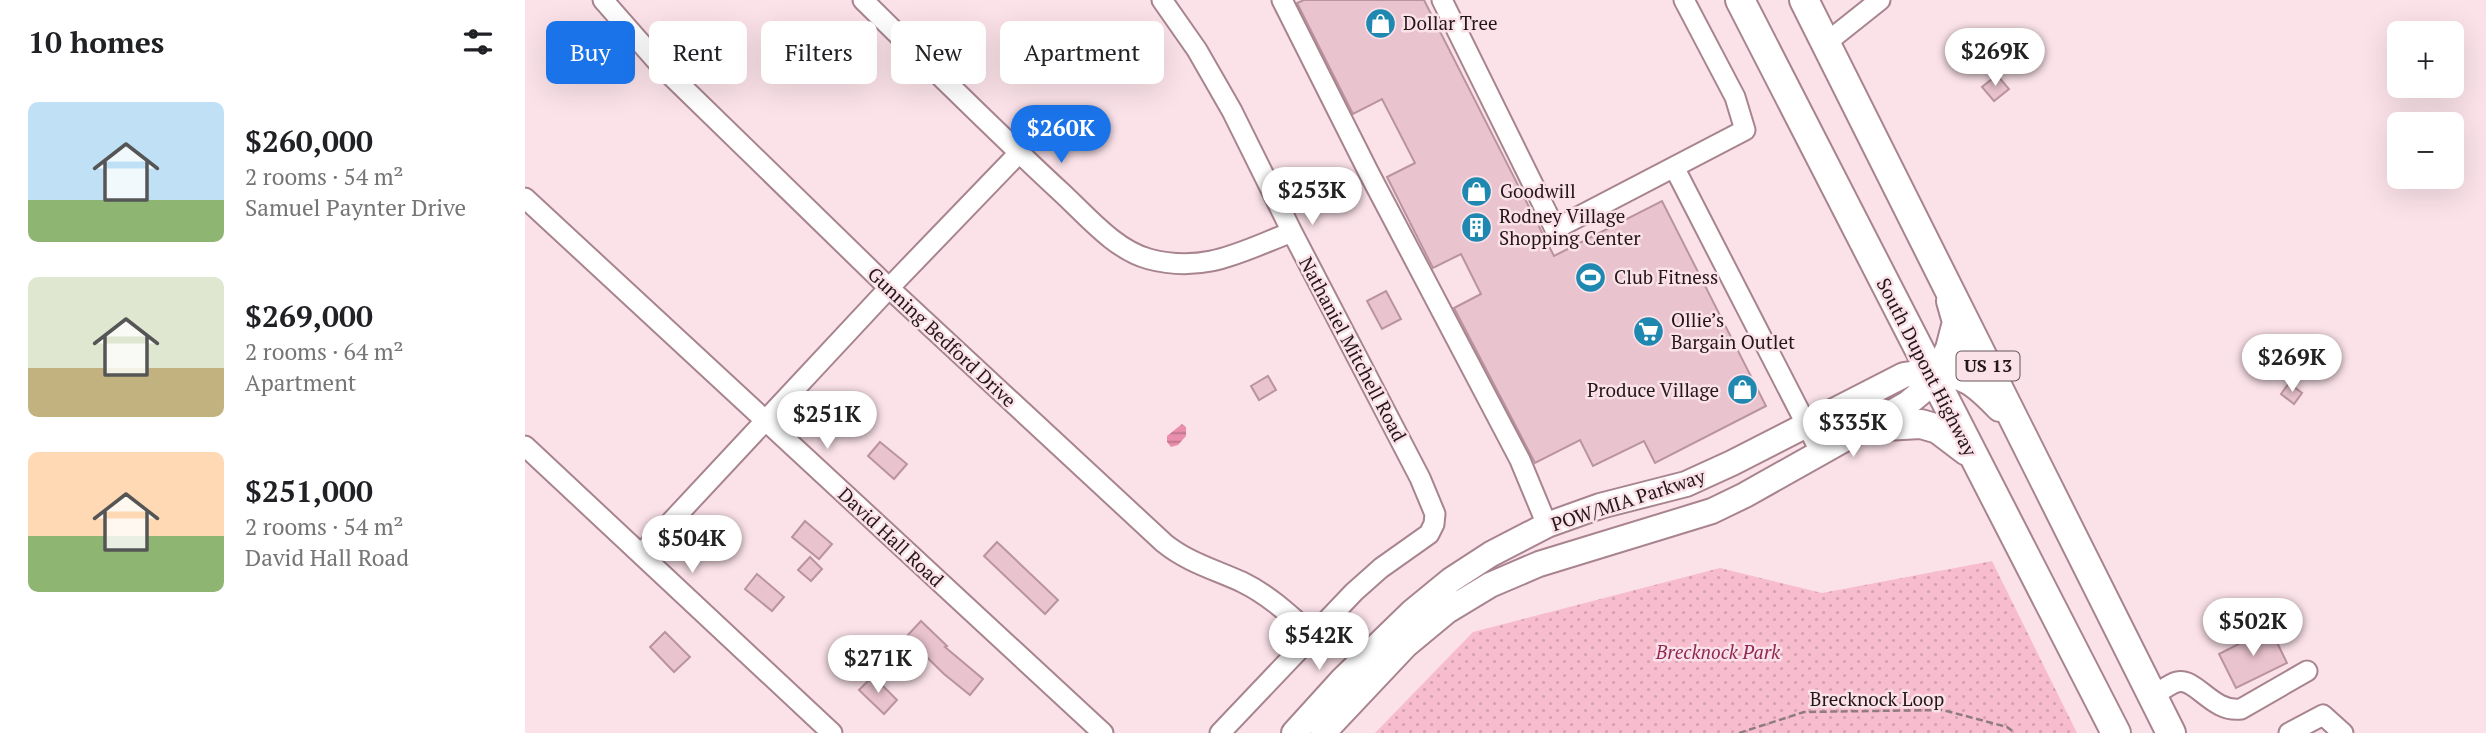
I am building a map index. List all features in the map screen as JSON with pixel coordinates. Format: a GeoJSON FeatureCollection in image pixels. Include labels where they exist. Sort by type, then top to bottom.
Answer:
{"type":"FeatureCollection","features":[{"type":"Feature","properties":{"kind":"highway","name":"South Dupont Highway"},"geometry":{"type":"LineString","coordinates":[[1740,0],[1935,374],[1974,457],[2116,733]]}},
{"type":"Feature","properties":{"kind":"highway","name":"US 13"},"geometry":{"type":"LineString","coordinates":[[1804,0],[2171,733]]}},
{"type":"Feature","properties":{"kind":"highway"},"geometry":{"type":"LineString","coordinates":[[1945,279],[1957,322],[1950,349],[1935,374],[1968,378],[1981,387],[2019,427]]}},
{"type":"Feature","properties":{"kind":"highway"},"geometry":{"type":"LineString","coordinates":[[1866,428],[1921,424],[1938,429],[1974,457]]}},
{"type":"Feature","properties":{"kind":"main road","name":"POW/MIA Parkway"},"geometry":{"type":"LineString","coordinates":[[1294,733],[1343,679],[1412,612],[1451,580],[1491,554],[1547,525],[1600,506],[1686,484],[1733,463],[1904,374],[1935,374]]}},
{"type":"Feature","properties":{"kind":"main road","name":"POW/MIA Parkway"},"geometry":{"type":"LineString","coordinates":[[1323,733],[1406,645],[1447,611],[1490,585],[1515,573],[1712,510],[1745,495],[1907,404],[1935,374]]}},
{"type":"Feature","properties":{"kind":"main road"},"geometry":{"type":"LineString","coordinates":[[1547,525],[1560,558]]}},
{"type":"Feature","properties":{"kind":"street","name":"Gunning Bedford Drive"},"geometry":{"type":"LineString","coordinates":[[603,0],[661,66],[889,288],[1172,550],[1265,595],[1312,635]]}},
{"type":"Feature","properties":{"kind":"street"},"geometry":{"type":"LineString","coordinates":[[863,0],[1019,153],[1109,236],[1137,255],[1151,260],[1190,264],[1214,262],[1292,232]]}},
{"type":"Feature","properties":{"kind":"street","name":"Nathaniel Mitchell Road"},"geometry":{"type":"LineString","coordinates":[[1162,0],[1197,50],[1232,111],[1420,478],[1435,514],[1429,534],[1367,579],[1220,733]]}},
{"type":"Feature","properties":{"kind":"street"},"geometry":{"type":"LineString","coordinates":[[1282,0],[1369,173],[1520,460],[1547,525]]}},
{"type":"Feature","properties":{"kind":"street"},"geometry":{"type":"LineString","coordinates":[[1442,0],[1555,229],[1745,131],[1735,97],[1684,0]]}},
{"type":"Feature","properties":{"kind":"street"},"geometry":{"type":"LineString","coordinates":[[1826,43],[1880,0]]}},
{"type":"Feature","properties":{"kind":"street"},"geometry":{"type":"LineString","coordinates":[[641,554],[1019,153]]}},
{"type":"Feature","properties":{"kind":"street"},"geometry":{"type":"LineString","coordinates":[[1674,167],[1820,451]]}},
{"type":"Feature","properties":{"kind":"street","name":"David Hall Road"},"geometry":{"type":"LineString","coordinates":[[525,198],[1103,733]]}},
{"type":"Feature","properties":{"kind":"street"},"geometry":{"type":"LineString","coordinates":[[525,446],[832,733]]}},
{"type":"Feature","properties":{"kind":"street"},"geometry":{"type":"LineString","coordinates":[[2153,696],[2177,682],[2188,682],[2230,710],[2241,709],[2307,671]]}},
{"type":"Feature","properties":{"kind":"street"},"geometry":{"type":"LineString","coordinates":[[2289,733],[2323,715],[2343,733]]}},
{"type":"Feature","properties":{"kind":"path","name":"Brecknock Loop"},"geometry":{"type":"LineString","coordinates":[[1739,733],[1804,712],[1943,710],[2007,727],[2015,733]]}},
{"type":"Feature","properties":{"kind":"green space","name":"Brecknock Park"},"geometry":{"type":"Polygon","coordinates":[[[1992,561],[2077,733],[1375,733],[1473,632],[1720,568],[1822,593],[1992,561]]]}},
{"type":"Feature","properties":{"kind":"shaded area"},"geometry":{"type":"Polygon","coordinates":[[[1182,424],[1186,427],[1186,436],[1178,445],[1171,447],[1167,436],[1182,424]]]}},
{"type":"Feature","properties":{"kind":"building","name":"Rodney Village Shopping Center"},"geometry":{"type":"Polygon","coordinates":[[[1304,0],[1424,0],[1554,256],[1662,201],[1766,406],[1655,463],[1644,441],[1593,466],[1580,440],[1535,463],[1454,308],[1481,294],[1461,254],[1433,268],[1387,177],[1415,163],[1382,99],[1353,114],[1297,3],[1304,0]]]}},
{"type":"Feature","properties":{"kind":"building"},"geometry":{"type":"Polygon","coordinates":[[[1997,75],[2009,89],[1994,101],[1982,87],[1997,75]]]}},
{"type":"Feature","properties":{"kind":"building"},"geometry":{"type":"Polygon","coordinates":[[[1386,291],[1401,319],[1382,329],[1367,301],[1386,291]]]}},
{"type":"Feature","properties":{"kind":"building"},"geometry":{"type":"Polygon","coordinates":[[[1268,376],[1276,390],[1259,400],[1251,386],[1268,376]]]}},
{"type":"Feature","properties":{"kind":"building"},"geometry":{"type":"Polygon","coordinates":[[[2289,383],[2302,393],[2294,404],[2281,394],[2289,383]]]}},
{"type":"Feature","properties":{"kind":"building"},"geometry":{"type":"Polygon","coordinates":[[[880,442],[907,464],[894,479],[868,456],[880,442]]]}},
{"type":"Feature","properties":{"kind":"building"},"geometry":{"type":"Polygon","coordinates":[[[805,521],[832,544],[819,559],[792,537],[805,521]]]}},
{"type":"Feature","properties":{"kind":"building"},"geometry":{"type":"Polygon","coordinates":[[[997,542],[1058,600],[1045,614],[984,556],[997,542]]]}},
{"type":"Feature","properties":{"kind":"building"},"geometry":{"type":"Polygon","coordinates":[[[810,557],[822,569],[811,581],[798,570],[810,557]]]}},
{"type":"Feature","properties":{"kind":"building"},"geometry":{"type":"Polygon","coordinates":[[[757,574],[784,597],[772,611],[745,589],[757,574]]]}},
{"type":"Feature","properties":{"kind":"building"},"geometry":{"type":"Polygon","coordinates":[[[921,621],[947,646],[945,647],[983,679],[970,695],[906,637],[921,621]]]}},
{"type":"Feature","properties":{"kind":"building"},"geometry":{"type":"Polygon","coordinates":[[[2270,628],[2287,663],[2236,688],[2219,654],[2270,628]]]}},
{"type":"Feature","properties":{"kind":"building"},"geometry":{"type":"Polygon","coordinates":[[[665,632],[690,657],[674,672],[650,647],[665,632]]]}},
{"type":"Feature","properties":{"kind":"building"},"geometry":{"type":"Polygon","coordinates":[[[873,676],[897,700],[884,714],[859,690],[873,676]]]}},
{"type":"Feature","properties":{"kind":"place","name":"Dollar Tree"},"geometry":{"type":"Point","coordinates":[1380,23]}},
{"type":"Feature","properties":{"kind":"place","name":"Goodwill"},"geometry":{"type":"Point","coordinates":[1477,191]}},
{"type":"Feature","properties":{"kind":"place","name":"Rodney Village Shopping Center"},"geometry":{"type":"Point","coordinates":[1476,227]}},
{"type":"Feature","properties":{"kind":"place","name":"Club Fitness"},"geometry":{"type":"Point","coordinates":[1591,277]}},
{"type":"Feature","properties":{"kind":"place","name":"Ollie’s Bargain Outlet"},"geometry":{"type":"Point","coordinates":[1648,331]}},
{"type":"Feature","properties":{"kind":"place","name":"Produce Village"},"geometry":{"type":"Point","coordinates":[1742,390]}}]}
